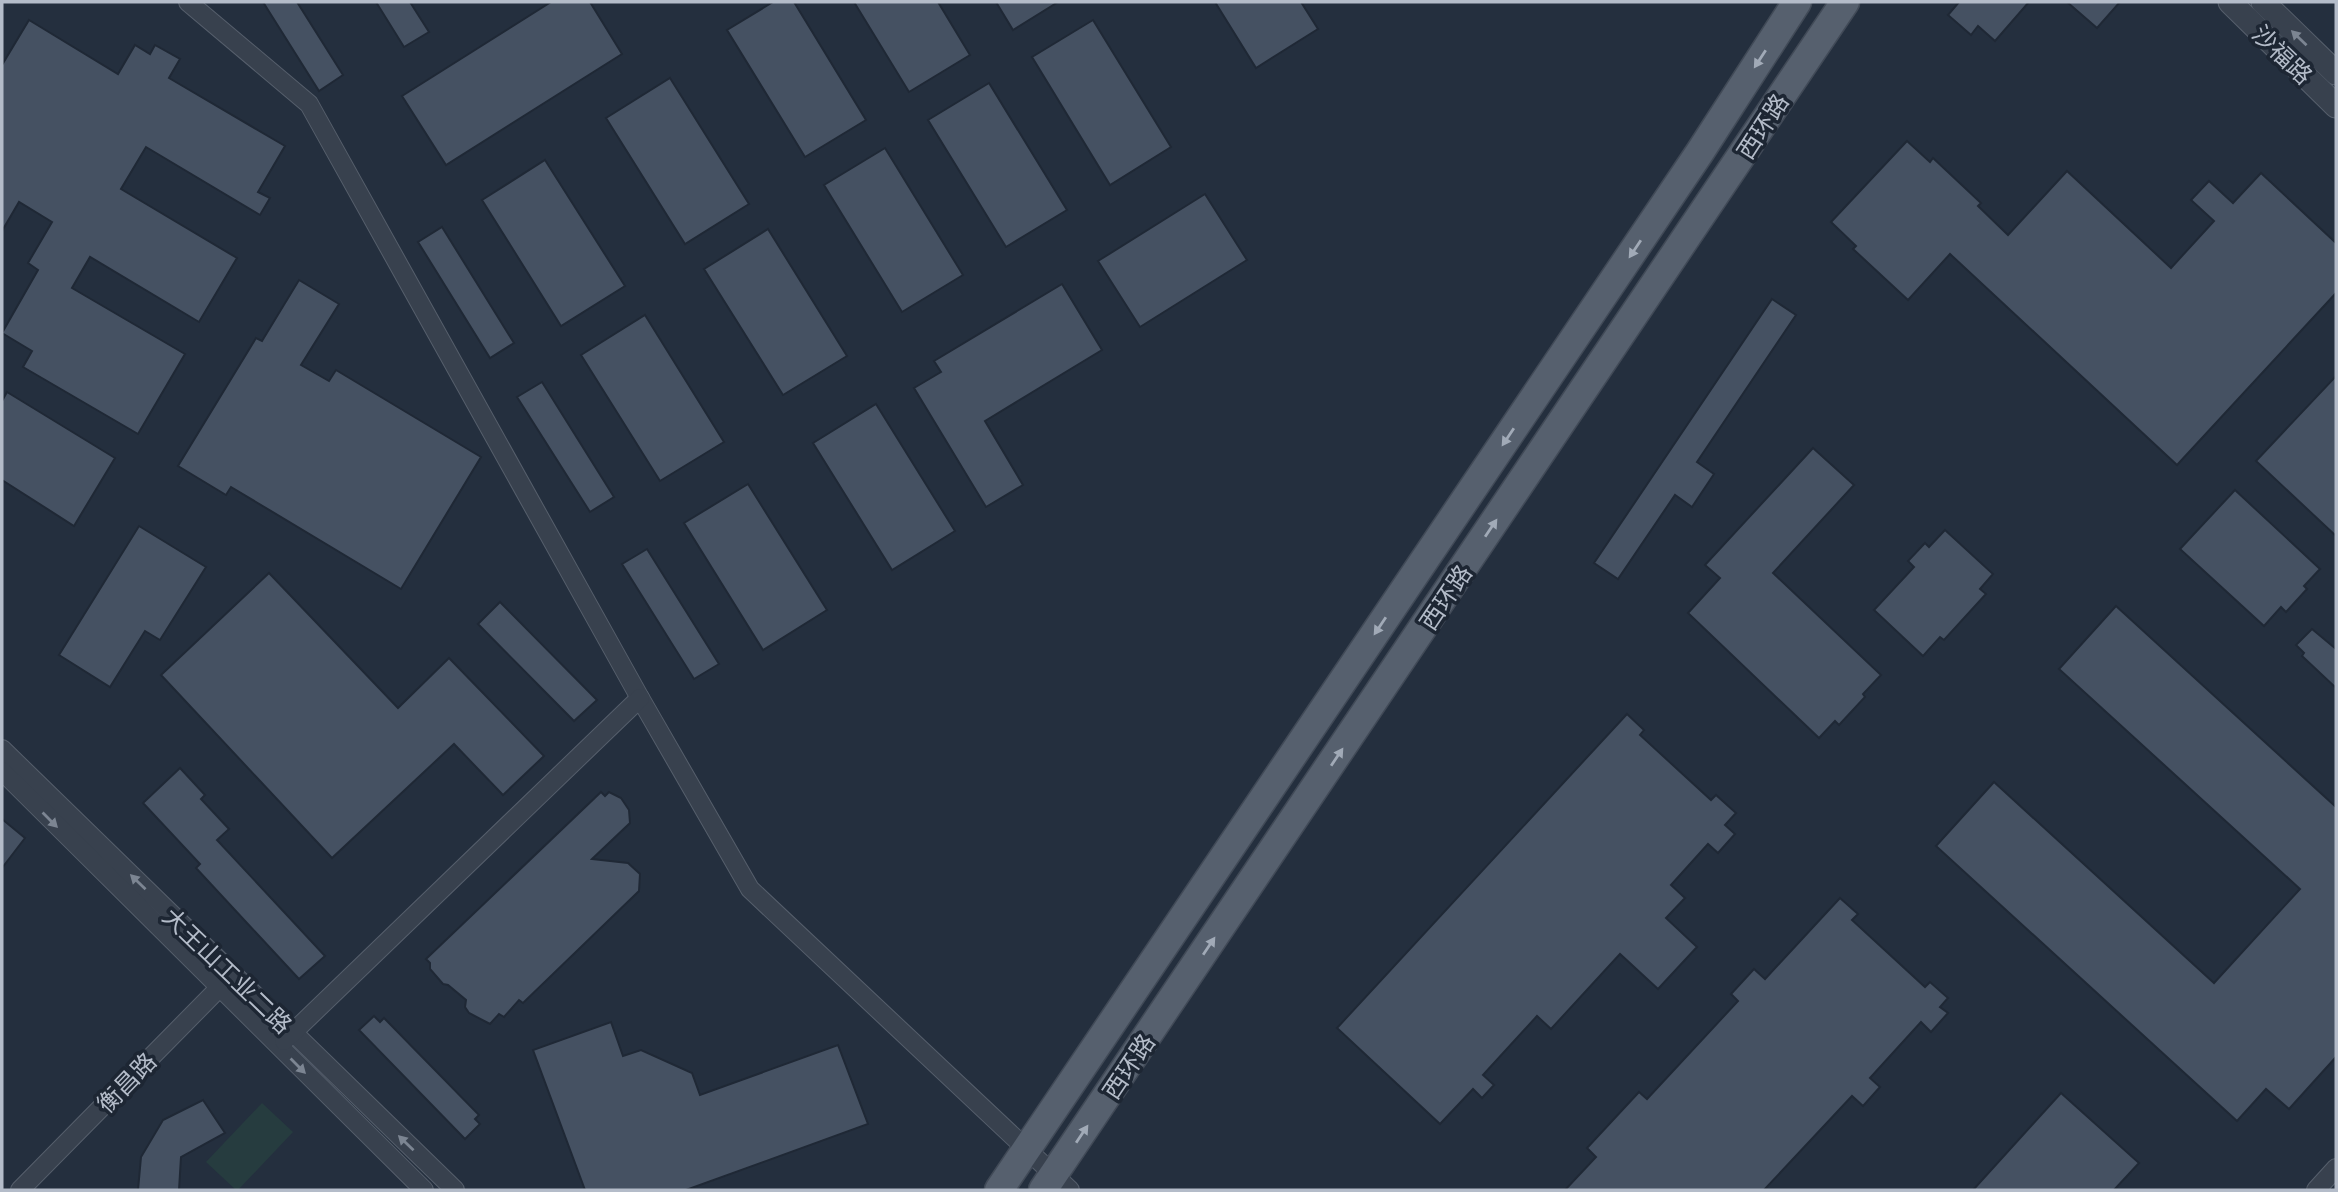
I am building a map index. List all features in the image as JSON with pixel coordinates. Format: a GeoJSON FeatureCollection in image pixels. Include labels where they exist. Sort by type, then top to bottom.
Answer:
{"type":"FeatureCollection","features":[{"type":"Feature","properties":{"kind":"main road","name":"西环路"},"geometry":{"type":"LineString","coordinates":[[999,1190],[1700,152],[1797,2]]}},
{"type":"Feature","properties":{"kind":"main road","name":"西环路"},"geometry":{"type":"LineString","coordinates":[[1056,1186],[1845,2]]}},
{"type":"Feature","properties":{"kind":"street"},"geometry":{"type":"LineString","coordinates":[[188,2],[309,104],[640,698],[750,889],[1027,1151],[1056,1186]]}},
{"type":"Feature","properties":{"kind":"street","name":"沙福路"},"geometry":{"type":"LineString","coordinates":[[2230,2],[2336,106]]}},
{"type":"Feature","properties":{"kind":"street","name":"沙福路"},"geometry":{"type":"LineString","coordinates":[[2263,2],[2336,73]]}},
{"type":"Feature","properties":{"kind":"street"},"geometry":{"type":"LineString","coordinates":[[279,1047],[640,698]]}},
{"type":"Feature","properties":{"kind":"street","name":"大王山工业二路"},"geometry":{"type":"LineString","coordinates":[[2,749],[455,1190]]}},
{"type":"Feature","properties":{"kind":"street","name":"大王山工业二路"},"geometry":{"type":"LineString","coordinates":[[2,771],[424,1190]]}},
{"type":"Feature","properties":{"kind":"street","name":"衡昌路"},"geometry":{"type":"LineString","coordinates":[[20,1190],[233,974]]}},
{"type":"Feature","properties":{"kind":"street"},"geometry":{"type":"LineString","coordinates":[[2316,1190],[2336,1168]]}},
{"type":"Feature","properties":{"kind":"green space"},"geometry":{"type":"Polygon","coordinates":[[[262,1103],[293,1132],[236,1190],[206,1162],[262,1103]]]}},
{"type":"Feature","properties":{"kind":"building"},"geometry":{"type":"Polygon","coordinates":[[[263,2],[297,2],[343,75],[319,91],[263,2]]]}},
{"type":"Feature","properties":{"kind":"building"},"geometry":{"type":"Polygon","coordinates":[[[376,2],[410,2],[429,32],[404,47],[376,2]]]}},
{"type":"Feature","properties":{"kind":"building"},"geometry":{"type":"Polygon","coordinates":[[[551,2],[590,2],[622,54],[446,165],[402,96],[551,2]]]}},
{"type":"Feature","properties":{"kind":"building"},"geometry":{"type":"Polygon","coordinates":[[[773,2],[794,2],[866,120],[805,157],[727,30],[773,2]]]}},
{"type":"Feature","properties":{"kind":"building"},"geometry":{"type":"Polygon","coordinates":[[[854,2],[938,2],[970,55],[909,92],[854,2]]]}},
{"type":"Feature","properties":{"kind":"building"},"geometry":{"type":"Polygon","coordinates":[[[996,2],[1058,2],[1013,30],[996,2]]]}},
{"type":"Feature","properties":{"kind":"building"},"geometry":{"type":"Polygon","coordinates":[[[1215,2],[1301,2],[1318,29],[1256,68],[1215,2]]]}},
{"type":"Feature","properties":{"kind":"building"},"geometry":{"type":"Polygon","coordinates":[[[1959,2],[2029,2],[1995,41],[1978,26],[1971,35],[1948,15],[1959,2]]]}},
{"type":"Feature","properties":{"kind":"building"},"geometry":{"type":"Polygon","coordinates":[[[2067,2],[2120,2],[2097,28],[2067,2]]]}},
{"type":"Feature","properties":{"kind":"building"},"geometry":{"type":"Polygon","coordinates":[[[29,20],[118,74],[135,45],[150,54],[155,45],[180,59],[169,78],[285,146],[258,192],[270,198],[260,215],[146,147],[121,189],[237,258],[199,322],[90,257],[72,288],[185,354],[138,434],[23,367],[32,351],[2,333],[38,270],[28,263],[52,222],[19,202],[2,231],[2,65],[29,20]]]}},
{"type":"Feature","properties":{"kind":"building"},"geometry":{"type":"Polygon","coordinates":[[[1093,20],[1171,147],[1110,185],[1032,57],[1093,20]]]}},
{"type":"Feature","properties":{"kind":"building"},"geometry":{"type":"Polygon","coordinates":[[[670,78],[749,204],[685,244],[606,118],[670,78]]]}},
{"type":"Feature","properties":{"kind":"building"},"geometry":{"type":"Polygon","coordinates":[[[989,83],[1067,210],[1006,247],[928,120],[989,83]]]}},
{"type":"Feature","properties":{"kind":"building"},"geometry":{"type":"Polygon","coordinates":[[[1907,141],[1930,162],[1933,158],[1981,203],[1978,206],[2008,235],[2067,171],[2171,268],[2214,221],[2191,200],[2209,181],[2233,203],[2261,173],[2336,243],[2336,293],[2177,465],[1950,254],[1908,300],[1853,249],[1856,246],[1831,222],[1907,141]]]}},
{"type":"Feature","properties":{"kind":"building"},"geometry":{"type":"Polygon","coordinates":[[[885,148],[963,275],[902,312],[824,185],[885,148]]]}},
{"type":"Feature","properties":{"kind":"building"},"geometry":{"type":"Polygon","coordinates":[[[545,160],[625,286],[561,326],[482,200],[545,160]]]}},
{"type":"Feature","properties":{"kind":"building"},"geometry":{"type":"Polygon","coordinates":[[[1205,194],[1247,260],[1140,327],[1098,261],[1205,194]]]}},
{"type":"Feature","properties":{"kind":"building"},"geometry":{"type":"Polygon","coordinates":[[[442,227],[514,343],[490,358],[418,242],[442,227]]]}},
{"type":"Feature","properties":{"kind":"building"},"geometry":{"type":"Polygon","coordinates":[[[768,229],[847,356],[783,395],[704,269],[768,229]]]}},
{"type":"Feature","properties":{"kind":"building"},"geometry":{"type":"Polygon","coordinates":[[[299,280],[339,304],[301,365],[329,381],[336,370],[481,457],[401,589],[231,487],[226,495],[178,466],[256,338],[262,341],[299,280]]]}},
{"type":"Feature","properties":{"kind":"building"},"geometry":{"type":"Polygon","coordinates":[[[1062,284],[1102,350],[985,421],[1023,485],[986,507],[914,388],[941,372],[934,361],[1062,284]]]}},
{"type":"Feature","properties":{"kind":"building"},"geometry":{"type":"Polygon","coordinates":[[[1772,299],[1796,315],[1697,462],[1714,474],[1692,507],[1675,495],[1618,579],[1594,563],[1772,299]]]}},
{"type":"Feature","properties":{"kind":"building"},"geometry":{"type":"Polygon","coordinates":[[[645,315],[724,442],[660,481],[581,355],[645,315]]]}},
{"type":"Feature","properties":{"kind":"building"},"geometry":{"type":"Polygon","coordinates":[[[2336,376],[2336,536],[2256,461],[2336,376]]]}},
{"type":"Feature","properties":{"kind":"building"},"geometry":{"type":"Polygon","coordinates":[[[542,382],[614,497],[590,512],[517,397],[542,382]]]}},
{"type":"Feature","properties":{"kind":"building"},"geometry":{"type":"Polygon","coordinates":[[[7,392],[115,458],[74,526],[2,480],[2,401],[7,392]]]}},
{"type":"Feature","properties":{"kind":"building"},"geometry":{"type":"Polygon","coordinates":[[[876,404],[955,531],[892,570],[813,443],[876,404]]]}},
{"type":"Feature","properties":{"kind":"building"},"geometry":{"type":"Polygon","coordinates":[[[1813,448],[1854,485],[1773,573],[1881,675],[1839,725],[1835,721],[1819,738],[1688,613],[1720,578],[1705,565],[1813,448]]]}},
{"type":"Feature","properties":{"kind":"building"},"geometry":{"type":"Polygon","coordinates":[[[748,484],[827,610],[763,650],[684,523],[748,484]]]}},
{"type":"Feature","properties":{"kind":"building"},"geometry":{"type":"Polygon","coordinates":[[[2235,490],[2320,569],[2304,586],[2307,589],[2286,612],[2281,607],[2264,626],[2180,549],[2235,490]]]}},
{"type":"Feature","properties":{"kind":"building"},"geometry":{"type":"Polygon","coordinates":[[[139,526],[206,567],[160,640],[145,631],[110,687],[59,655],[139,526]]]}},
{"type":"Feature","properties":{"kind":"building"},"geometry":{"type":"Polygon","coordinates":[[[1945,530],[1993,574],[1980,589],[1986,594],[1944,640],[1940,637],[1923,656],[1874,610],[1914,567],[1908,561],[1925,543],[1929,547],[1945,530]]]}},
{"type":"Feature","properties":{"kind":"building"},"geometry":{"type":"Polygon","coordinates":[[[647,549],[719,664],[694,679],[622,564],[647,549]]]}},
{"type":"Feature","properties":{"kind":"building"},"geometry":{"type":"Polygon","coordinates":[[[269,573],[398,708],[449,658],[544,756],[503,795],[454,744],[332,858],[161,675],[269,573]]]}},
{"type":"Feature","properties":{"kind":"building"},"geometry":{"type":"Polygon","coordinates":[[[500,602],[597,700],[574,721],[478,624],[500,602]]]}},
{"type":"Feature","properties":{"kind":"building"},"geometry":{"type":"Polygon","coordinates":[[[2116,606],[2336,807],[2336,1057],[2289,1109],[2266,1089],[2237,1121],[1936,846],[1994,782],[2214,983],[2300,889],[2059,669],[2116,606]]]}},
{"type":"Feature","properties":{"kind":"building"},"geometry":{"type":"Polygon","coordinates":[[[2312,629],[2336,649],[2336,688],[2302,656],[2304,653],[2296,645],[2312,629]]]}},
{"type":"Feature","properties":{"kind":"building"},"geometry":{"type":"Polygon","coordinates":[[[1627,714],[1644,730],[1640,735],[1711,800],[1716,795],[1736,813],[1725,825],[1735,834],[1718,853],[1708,844],[1671,885],[1685,898],[1666,918],[1697,947],[1658,989],[1620,954],[1551,1029],[1537,1016],[1483,1075],[1494,1085],[1482,1098],[1473,1089],[1440,1124],[1337,1028],[1627,714]]]}},
{"type":"Feature","properties":{"kind":"building"},"geometry":{"type":"Polygon","coordinates":[[[180,768],[205,795],[201,799],[229,829],[217,840],[325,956],[299,979],[196,868],[200,864],[143,803],[180,768]]]}},
{"type":"Feature","properties":{"kind":"building"},"geometry":{"type":"Polygon","coordinates":[[[601,792],[605,796],[609,792],[621,798],[629,810],[630,823],[592,859],[628,863],[640,874],[639,891],[523,1003],[519,1000],[504,1017],[499,1014],[490,1024],[469,1013],[465,1007],[466,1000],[443,984],[430,969],[430,963],[426,959],[601,792]]]}},
{"type":"Feature","properties":{"kind":"building"},"geometry":{"type":"Polygon","coordinates":[[[2,819],[25,838],[2,868],[2,819]]]}},
{"type":"Feature","properties":{"kind":"building"},"geometry":{"type":"Polygon","coordinates":[[[1840,898],[1858,914],[1852,920],[1925,987],[1930,982],[1948,998],[1940,1007],[1948,1013],[1931,1032],[1921,1022],[1870,1078],[1880,1087],[1863,1106],[1852,1096],[1764,1190],[1565,1190],[1596,1157],[1587,1148],[1639,1092],[1647,1099],[1738,1001],[1731,994],[1754,969],[1765,979],[1840,898]]]}},
{"type":"Feature","properties":{"kind":"building"},"geometry":{"type":"Polygon","coordinates":[[[374,1016],[380,1022],[384,1018],[479,1115],[475,1119],[480,1124],[465,1139],[359,1030],[374,1016]]]}},
{"type":"Feature","properties":{"kind":"building"},"geometry":{"type":"Polygon","coordinates":[[[611,1022],[623,1056],[641,1050],[692,1073],[700,1095],[838,1045],[868,1124],[686,1190],[585,1190],[533,1050],[611,1022]]]}},
{"type":"Feature","properties":{"kind":"building"},"geometry":{"type":"Polygon","coordinates":[[[2061,1093],[2139,1163],[2114,1190],[1973,1190],[2061,1093]]]}},
{"type":"Feature","properties":{"kind":"building"},"geometry":{"type":"Polygon","coordinates":[[[203,1100],[225,1133],[181,1157],[179,1190],[138,1190],[141,1157],[163,1120],[203,1100]]]}}]}
